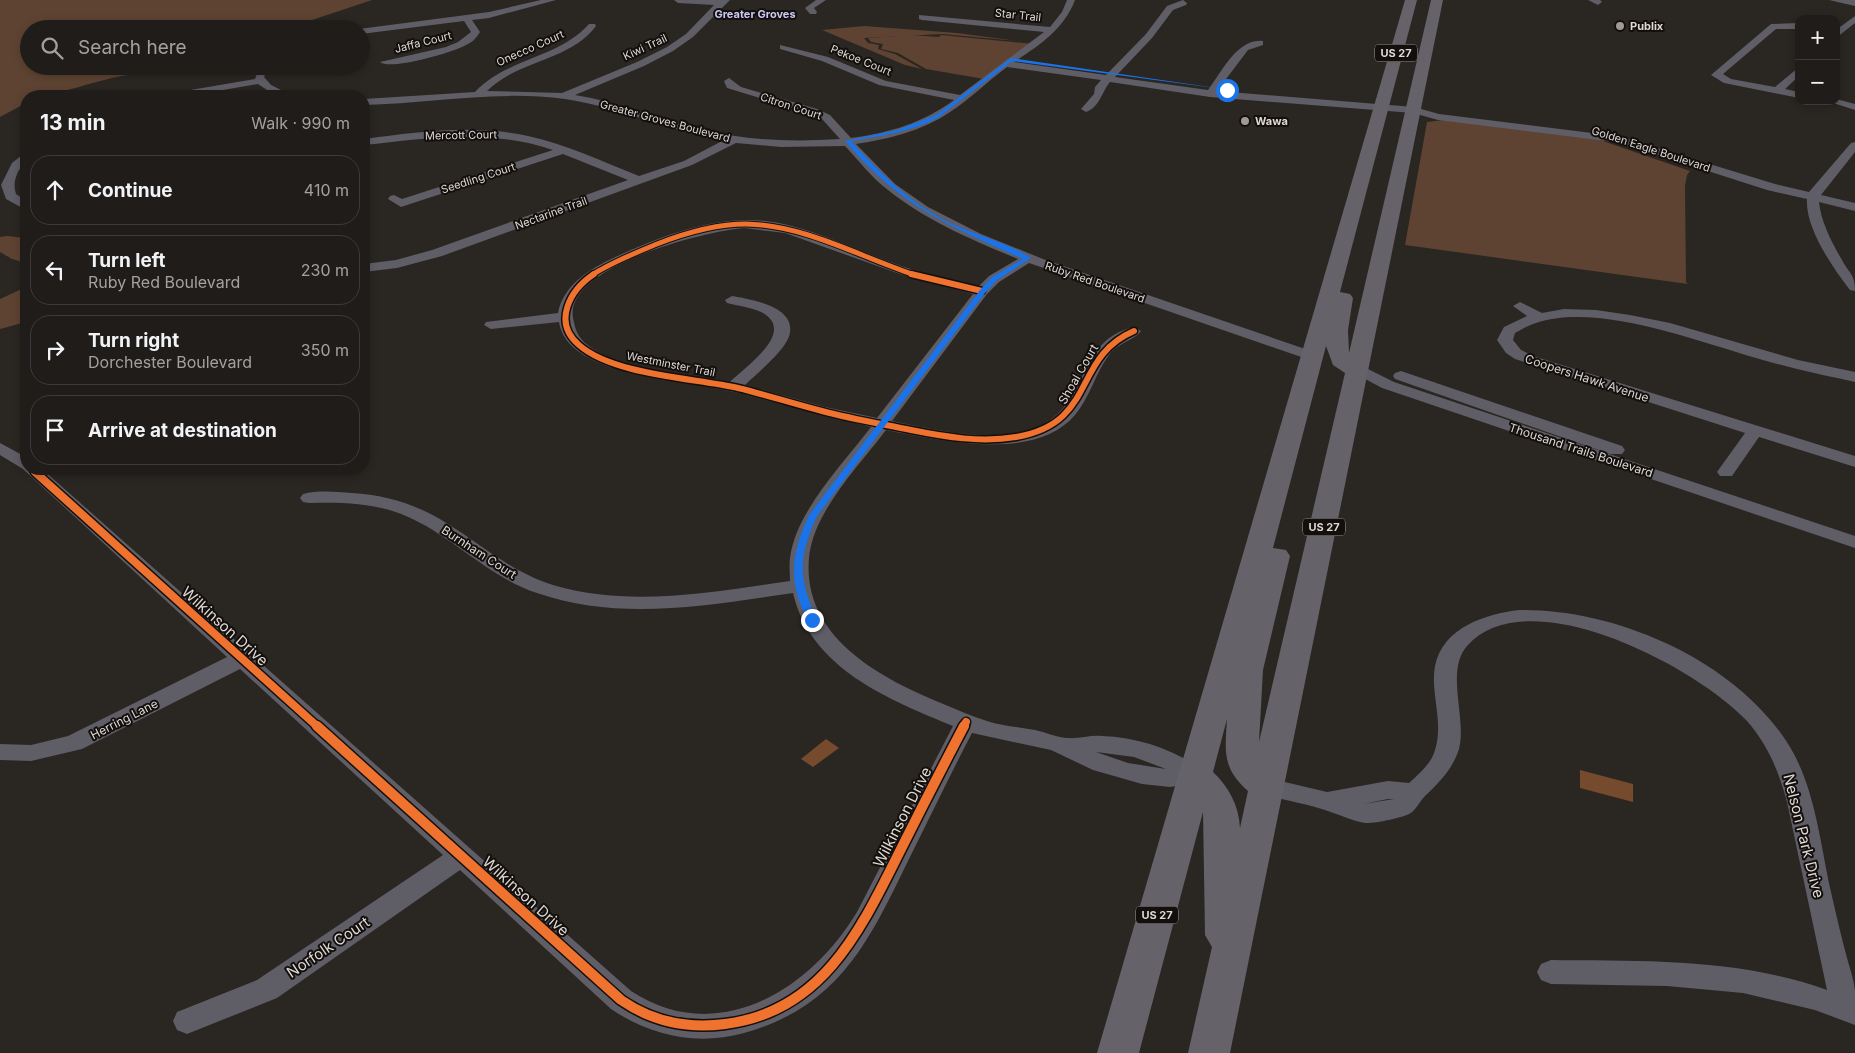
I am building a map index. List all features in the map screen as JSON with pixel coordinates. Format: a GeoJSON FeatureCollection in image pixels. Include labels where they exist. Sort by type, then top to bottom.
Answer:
{"type":"FeatureCollection","features":[{"type":"Feature","properties":{"kind":"highway","name":"US 27"},"geometry":{"type":"LineString","coordinates":[[1118,1053],[1411,0]]}},
{"type":"Feature","properties":{"kind":"highway","name":"US 27"},"geometry":{"type":"LineString","coordinates":[[1209,1053],[1437,0]]}},
{"type":"Feature","properties":{"kind":"highway"},"geometry":{"type":"LineString","coordinates":[[1348,228],[1358,239],[1338,316],[1338,353],[1343,363],[1358,370]]}},
{"type":"Feature","properties":{"kind":"highway"},"geometry":{"type":"LineString","coordinates":[[1268,787],[1252,776],[1246,769],[1242,751],[1247,670],[1288,510],[1286,494],[1277,482]]}},
{"type":"Feature","properties":{"kind":"highway"},"geometry":{"type":"LineString","coordinates":[[1196,776],[1211,791],[1221,813],[1226,971]]}},
{"type":"Feature","properties":{"kind":"street"},"geometry":{"type":"LineString","coordinates":[[370,31],[466,18],[527,7],[552,0]]}},
{"type":"Feature","properties":{"kind":"street"},"geometry":{"type":"LineString","coordinates":[[678,0],[723,2]]}},
{"type":"Feature","properties":{"kind":"street"},"geometry":{"type":"LineString","coordinates":[[813,12],[810,8],[822,0]]}},
{"type":"Feature","properties":{"kind":"street","name":"Greater Groves Boulevard"},"geometry":{"type":"LineString","coordinates":[[370,102],[479,93],[562,96],[611,105],[696,132],[733,140],[786,144],[847,141],[914,127],[937,116],[1051,30],[1064,16],[1071,0]]}},
{"type":"Feature","properties":{"kind":"street"},"geometry":{"type":"LineString","coordinates":[[1833,0],[1855,3]]}},
{"type":"Feature","properties":{"kind":"street"},"geometry":{"type":"LineString","coordinates":[[508,2],[527,7]]}},
{"type":"Feature","properties":{"kind":"street","name":"Kiwi Trail"},"geometry":{"type":"LineString","coordinates":[[562,96],[672,47],[692,33],[708,14],[723,2]]}},
{"type":"Feature","properties":{"kind":"street"},"geometry":{"type":"LineString","coordinates":[[1086,109],[1099,95],[1100,87],[1149,36],[1170,8],[1183,3]]}},
{"type":"Feature","properties":{"kind":"street","name":"Star Trail"},"geometry":{"type":"LineString","coordinates":[[922,17],[1051,30]]}},
{"type":"Feature","properties":{"kind":"street","name":"Jaffa Court"},"geometry":{"type":"LineString","coordinates":[[385,62],[422,56],[470,40],[476,32],[466,18]]}},
{"type":"Feature","properties":{"kind":"street"},"geometry":{"type":"LineString","coordinates":[[1840,31],[1855,19]]}},
{"type":"Feature","properties":{"kind":"street","name":"Onecco Court"},"geometry":{"type":"LineString","coordinates":[[479,93],[499,75],[575,42],[589,32],[592,26]]}},
{"type":"Feature","properties":{"kind":"street"},"geometry":{"type":"LineString","coordinates":[[1795,26],[1774,26],[1716,75],[1728,81],[1795,94]]}},
{"type":"Feature","properties":{"kind":"street"},"geometry":{"type":"LineString","coordinates":[[1840,33],[1855,35]]}},
{"type":"Feature","properties":{"kind":"street"},"geometry":{"type":"LineString","coordinates":[[1211,91],[1245,48],[1260,43]]}},
{"type":"Feature","properties":{"kind":"street","name":"Pekoe Court"},"geometry":{"type":"LineString","coordinates":[[783,47],[825,59],[883,83],[961,98]]}},
{"type":"Feature","properties":{"kind":"street"},"geometry":{"type":"LineString","coordinates":[[1009,62],[1211,91],[1359,107],[1381,106],[1414,110]]}},
{"type":"Feature","properties":{"kind":"street"},"geometry":{"type":"LineString","coordinates":[[1777,91],[1795,74]]}},
{"type":"Feature","properties":{"kind":"street"},"geometry":{"type":"LineString","coordinates":[[260,75],[260,81],[266,88],[272,90]]}},
{"type":"Feature","properties":{"kind":"street"},"geometry":{"type":"LineString","coordinates":[[208,90],[260,81]]}},
{"type":"Feature","properties":{"kind":"street","name":"Citron Court"},"geometry":{"type":"LineString","coordinates":[[729,81],[731,86],[737,89],[822,115],[830,120],[847,141]]}},
{"type":"Feature","properties":{"kind":"street"},"geometry":{"type":"LineString","coordinates":[[1850,105],[1855,93]]}},
{"type":"Feature","properties":{"kind":"street","name":"Golden Eagle Boulevard"},"geometry":{"type":"LineString","coordinates":[[1414,110],[1438,117],[1622,140],[1762,185],[1855,207]]}},
{"type":"Feature","properties":{"kind":"street","name":"Mercott Court"},"geometry":{"type":"LineString","coordinates":[[370,141],[442,134],[480,133],[526,139],[640,181]]}},
{"type":"Feature","properties":{"kind":"street","name":"Nectarine Trail"},"geometry":{"type":"LineString","coordinates":[[370,267],[427,256],[640,181],[703,157],[733,140]]}},
{"type":"Feature","properties":{"kind":"street","name":"Ruby Red Boulevard"},"geometry":{"type":"LineString","coordinates":[[847,141],[884,180],[916,205],[948,224],[1028,258],[1312,356]]}},
{"type":"Feature","properties":{"kind":"street"},"geometry":{"type":"LineString","coordinates":[[1855,145],[1813,198],[1814,213],[1836,263],[1855,286]]}},
{"type":"Feature","properties":{"kind":"street","name":"Seedling Court"},"geometry":{"type":"LineString","coordinates":[[394,199],[401,203],[561,151]]}},
{"type":"Feature","properties":{"kind":"street"},"geometry":{"type":"LineString","coordinates":[[20,162],[7,184],[10,196],[20,202]]}},
{"type":"Feature","properties":{"kind":"street"},"geometry":{"type":"LineString","coordinates":[[491,325],[565,317],[566,306],[574,291],[590,277],[608,266],[687,234],[716,227],[742,224],[764,226],[798,233],[915,276],[982,291]]}},
{"type":"Feature","properties":{"kind":"street"},"geometry":{"type":"LineString","coordinates":[[1028,258],[994,279],[982,291],[818,507],[808,524],[799,551],[800,586],[812,620],[827,641],[843,658],[891,690],[966,722],[1067,747],[1090,760],[1150,777],[1174,780],[1196,776]]}},
{"type":"Feature","properties":{"kind":"street"},"geometry":{"type":"LineString","coordinates":[[732,300],[758,306],[771,312],[779,319],[783,332],[777,344],[734,388]]}},
{"type":"Feature","properties":{"kind":"street"},"geometry":{"type":"LineString","coordinates":[[1520,306],[1541,318]]}},
{"type":"Feature","properties":{"kind":"street","name":"Coopers Hawk Avenue"},"geometry":{"type":"LineString","coordinates":[[1855,377],[1798,364],[1641,321],[1590,315],[1541,318],[1518,325],[1507,333],[1505,340],[1512,352],[1542,364],[1855,462]]}},
{"type":"Feature","properties":{"kind":"street","name":"Westminster Trail"},"geometry":{"type":"LineString","coordinates":[[565,317],[570,335],[579,345],[609,362],[734,388],[828,413],[965,440],[1013,438]]}},
{"type":"Feature","properties":{"kind":"street","name":"Shoal Court"},"geometry":{"type":"LineString","coordinates":[[1013,438],[1047,429],[1067,414],[1105,348],[1119,336],[1134,331]]}},
{"type":"Feature","properties":{"kind":"street","name":"Thousand Trails Boulevard"},"geometry":{"type":"LineString","coordinates":[[1358,370],[1376,381],[1476,408],[1693,487],[1855,542]]}},
{"type":"Feature","properties":{"kind":"street"},"geometry":{"type":"LineString","coordinates":[[1726,472],[1755,431]]}},
{"type":"Feature","properties":{"kind":"street"},"geometry":{"type":"LineString","coordinates":[[0,448],[20,460]]}},
{"type":"Feature","properties":{"kind":"street","name":"Wilkinson Drive"},"geometry":{"type":"LineString","coordinates":[[39,475],[240,659],[621,1000],[640,1013],[675,1025],[734,1024],[766,1013],[795,997],[832,966],[848,948],[864,922],[966,722]]}},
{"type":"Feature","properties":{"kind":"street","name":"Burnham Court"},"geometry":{"type":"LineString","coordinates":[[309,498],[368,500],[410,510],[434,523],[513,576],[544,589],[579,598],[621,603],[662,603],[800,586]]}},
{"type":"Feature","properties":{"kind":"street","name":"Nelson Park Drive"},"geometry":{"type":"LineString","coordinates":[[1414,792],[1433,776],[1446,756],[1450,743],[1446,666],[1455,646],[1473,629],[1503,618],[1547,616],[1606,629],[1664,652],[1698,670],[1729,692],[1757,718],[1783,756],[1796,790],[1850,1012]]}},
{"type":"Feature","properties":{"kind":"street","name":"Herring Lane"},"geometry":{"type":"LineString","coordinates":[[0,752],[31,753],[74,743],[240,659]]}},
{"type":"Feature","properties":{"kind":"street"},"geometry":{"type":"LineString","coordinates":[[1268,787],[1327,801],[1366,814],[1403,807],[1414,792]]}},
{"type":"Feature","properties":{"kind":"street","name":"Norfolk Court"},"geometry":{"type":"LineString","coordinates":[[186,1021],[267,989],[461,856]]}},
{"type":"Feature","properties":{"kind":"street","name":"Nelson Park Drive"},"geometry":{"type":"LineString","coordinates":[[1551,972],[1724,978],[1773,986],[1850,1012]]}},
{"type":"Feature","properties":{"kind":"shaded area"},"geometry":{"type":"Polygon","coordinates":[[[0,0],[372,0],[312,20],[20,20],[20,75],[128,75],[68,90],[20,90],[20,106],[0,117],[0,0]]]}},
{"type":"Feature","properties":{"kind":"shaded area"},"geometry":{"type":"Polygon","coordinates":[[[864,26],[957,33],[1018,41],[942,34],[864,38],[868,43],[879,45],[878,49],[895,54],[922,69],[905,65],[822,30],[864,26]]]}},
{"type":"Feature","properties":{"kind":"shaded area"},"geometry":{"type":"Polygon","coordinates":[[[911,35],[939,37],[941,35],[1034,44],[984,79],[926,69],[898,53],[881,49],[883,44],[871,42],[868,38],[911,35]]]}},
{"type":"Feature","properties":{"kind":"shaded area"},"geometry":{"type":"Polygon","coordinates":[[[1444,120],[1600,140],[1690,171],[1687,175],[1685,186],[1686,282],[1688,284],[1405,245],[1427,122],[1444,120]]]}},
{"type":"Feature","properties":{"kind":"shaded area"},"geometry":{"type":"Polygon","coordinates":[[[0,237],[20,237],[20,261],[0,252],[0,237]]]}},
{"type":"Feature","properties":{"kind":"shaded area"},"geometry":{"type":"Polygon","coordinates":[[[20,290],[20,324],[0,329],[0,299],[20,290]]]}},
{"type":"Feature","properties":{"kind":"shaded area"},"geometry":{"type":"Polygon","coordinates":[[[826,739],[839,748],[813,767],[801,759],[826,739]]]}},
{"type":"Feature","properties":{"kind":"shaded area"},"geometry":{"type":"Polygon","coordinates":[[[1580,770],[1633,784],[1633,802],[1580,788],[1580,770]]]}},
{"type":"Feature","properties":{"kind":"cycle path"},"geometry":{"type":"LineString","coordinates":[[982,291],[950,285],[920,276],[788,230],[763,225],[724,225],[667,240],[613,263],[597,272],[576,289],[567,304],[565,313],[568,331],[578,345],[595,356],[614,364],[658,374],[739,388],[820,411],[857,419],[933,434],[988,440],[1022,436],[1043,430],[1058,422],[1078,399],[1098,359],[1107,347],[1119,338],[1134,331]]}},
{"type":"Feature","properties":{"kind":"cycle path"},"geometry":{"type":"LineString","coordinates":[[39,475],[621,1000],[643,1013],[664,1022],[688,1026],[713,1026],[754,1018],[792,999],[825,973],[840,958],[866,919],[966,722]]}},
{"type":"Feature","properties":{"kind":"place","name":"Publix"},"geometry":{"type":"Point","coordinates":[1620,26]}},
{"type":"Feature","properties":{"kind":"place","name":"Wawa"},"geometry":{"type":"Point","coordinates":[1245,121]}},
{"type":"Feature","properties":{"kind":"district","name":"Greater Groves"},"geometry":{"type":"Point","coordinates":[755,14]}},
{"type":"Feature","properties":{"kind":"route"},"geometry":{"type":"LineString","coordinates":[[812,620],[802,597],[798,569],[801,542],[813,515],[982,291],[994,279],[1028,258],[948,224],[924,210],[891,187],[847,141],[898,132],[925,122],[937,116],[1011,60],[1227,90]]}}]}
